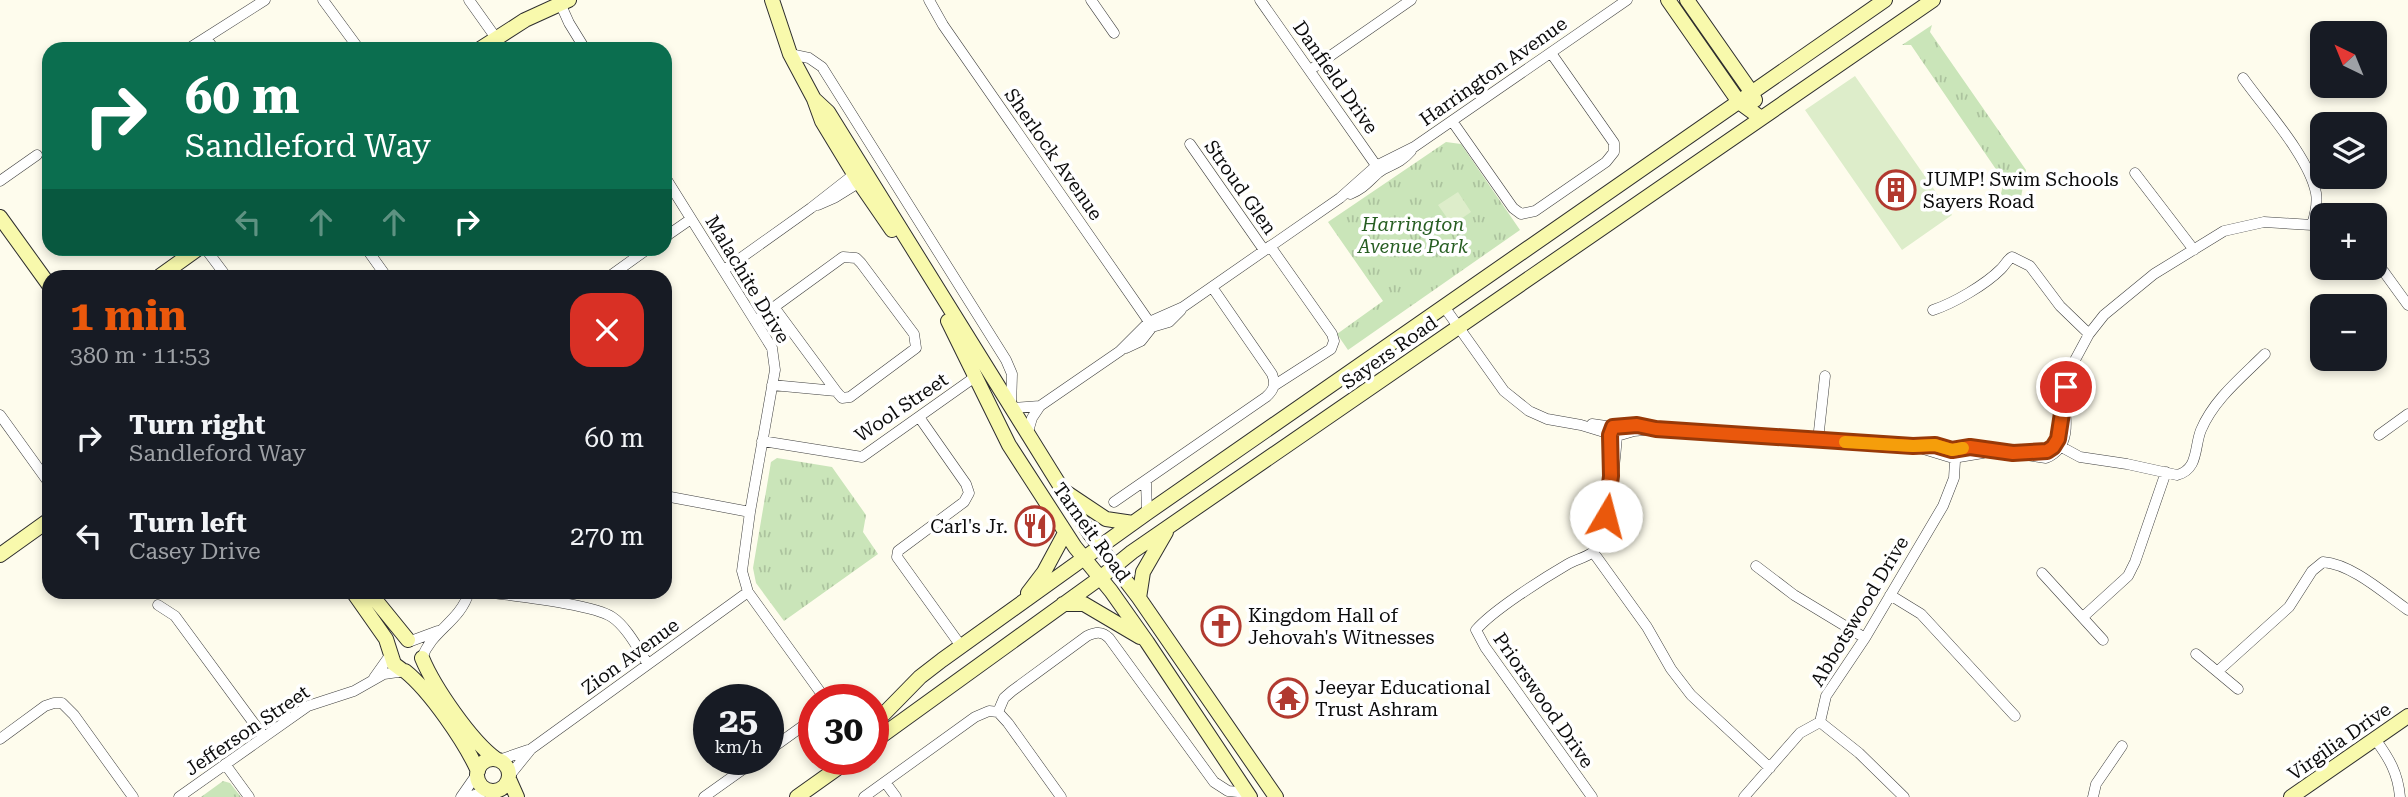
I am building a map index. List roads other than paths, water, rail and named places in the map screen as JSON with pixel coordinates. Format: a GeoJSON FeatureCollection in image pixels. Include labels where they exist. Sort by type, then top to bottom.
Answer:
{"type":"FeatureCollection","features":[{"type":"Feature","properties":{"kind":"main road","name":"Tarneit Road"},"geometry":{"type":"LineString","coordinates":[[772,0],[790,54],[814,100],[828,112],[861,175],[1099,547],[1139,598],[1276,797]]}},
{"type":"Feature","properties":{"kind":"main road"},"geometry":{"type":"LineString","coordinates":[[1668,0],[1738,102],[1761,118]]}},
{"type":"Feature","properties":{"kind":"main road"},"geometry":{"type":"LineString","coordinates":[[1687,0],[1752,93],[1761,118]]}},
{"type":"Feature","properties":{"kind":"main road","name":"Sayers Road"},"geometry":{"type":"LineString","coordinates":[[889,707],[920,677],[1099,547],[1885,0]]}},
{"type":"Feature","properties":{"kind":"main road","name":"Sayers Road"},"geometry":{"type":"LineString","coordinates":[[889,731],[1169,527],[1933,0]]}},
{"type":"Feature","properties":{"kind":"main road"},"geometry":{"type":"LineString","coordinates":[[490,42],[525,20],[564,2]]}},
{"type":"Feature","properties":{"kind":"main road"},"geometry":{"type":"LineString","coordinates":[[0,219],[42,276]]}},
{"type":"Feature","properties":{"kind":"main road"},"geometry":{"type":"LineString","coordinates":[[168,270],[188,256]]}},
{"type":"Feature","properties":{"kind":"main road","name":"Tarneit Road"},"geometry":{"type":"LineString","coordinates":[[928,276],[1009,444],[1065,533],[1147,642],[1249,795]]}},
{"type":"Feature","properties":{"kind":"main road"},"geometry":{"type":"LineString","coordinates":[[1063,491],[1106,519],[1133,523]]}},
{"type":"Feature","properties":{"kind":"main road"},"geometry":{"type":"LineString","coordinates":[[0,555],[42,525]]}},
{"type":"Feature","properties":{"kind":"main road"},"geometry":{"type":"LineString","coordinates":[[1139,598],[1143,572],[1169,527]]}},
{"type":"Feature","properties":{"kind":"main road"},"geometry":{"type":"LineString","coordinates":[[1018,605],[1044,572],[1065,533]]}},
{"type":"Feature","properties":{"kind":"main road"},"geometry":{"type":"LineString","coordinates":[[358,599],[386,639],[394,664],[422,688],[460,739],[480,784],[494,793],[504,788],[510,777]]}},
{"type":"Feature","properties":{"kind":"main road"},"geometry":{"type":"LineString","coordinates":[[375,599],[410,640],[419,646],[433,680],[477,741],[507,766],[517,797]]}},
{"type":"Feature","properties":{"kind":"main road"},"geometry":{"type":"LineString","coordinates":[[1063,604],[1078,603],[1090,606],[1147,642]]}},
{"type":"Feature","properties":{"kind":"main road"},"geometry":{"type":"LineString","coordinates":[[391,653],[396,644],[410,640]]}},
{"type":"Feature","properties":{"kind":"main road"},"geometry":{"type":"LineString","coordinates":[[404,671],[414,669],[422,657]]}},
{"type":"Feature","properties":{"kind":"main road","name":"Virgilia Drive"},"geometry":{"type":"LineString","coordinates":[[2291,797],[2408,716]]}},
{"type":"Feature","properties":{"kind":"main road"},"geometry":{"type":"LineString","coordinates":[[477,773],[482,763],[498,759]]}},
{"type":"Feature","properties":{"kind":"main road"},"geometry":{"type":"LineString","coordinates":[[812,786],[823,775]]}},
{"type":"Feature","properties":{"kind":"main road"},"geometry":{"type":"LineString","coordinates":[[797,797],[828,775]]}},
{"type":"Feature","properties":{"kind":"street"},"geometry":{"type":"LineString","coordinates":[[199,42],[265,0]]}},
{"type":"Feature","properties":{"kind":"street"},"geometry":{"type":"LineString","coordinates":[[323,0],[354,42]]}},
{"type":"Feature","properties":{"kind":"street"},"geometry":{"type":"LineString","coordinates":[[469,0],[496,38]]}},
{"type":"Feature","properties":{"kind":"street","name":"Sherlock Avenue"},"geometry":{"type":"LineString","coordinates":[[929,0],[938,18],[1151,325]]}},
{"type":"Feature","properties":{"kind":"street"},"geometry":{"type":"LineString","coordinates":[[1091,0],[1114,33]]}},
{"type":"Feature","properties":{"kind":"street"},"geometry":{"type":"LineString","coordinates":[[1310,70],[1411,0]]}},
{"type":"Feature","properties":{"kind":"street","name":"Harrington Avenue"},"geometry":{"type":"LineString","coordinates":[[1040,406],[1120,351],[1151,325],[1183,307],[1378,169],[1627,0]]}},
{"type":"Feature","properties":{"kind":"street","name":"Danfield Drive"},"geometry":{"type":"LineString","coordinates":[[1262,1],[1378,169]]}},
{"type":"Feature","properties":{"kind":"street"},"geometry":{"type":"LineString","coordinates":[[564,2],[569,23],[581,42]]}},
{"type":"Feature","properties":{"kind":"street"},"geometry":{"type":"LineString","coordinates":[[206,38],[209,42]]}},
{"type":"Feature","properties":{"kind":"street"},"geometry":{"type":"LineString","coordinates":[[1452,121],[1519,213],[1532,213],[1576,183],[1611,158],[1614,147],[1551,53]]}},
{"type":"Feature","properties":{"kind":"street"},"geometry":{"type":"LineString","coordinates":[[790,54],[809,58],[822,67],[1006,360],[1012,374],[1011,408],[1040,406]]}},
{"type":"Feature","properties":{"kind":"street"},"geometry":{"type":"LineString","coordinates":[[2243,78],[2303,161],[2311,177],[2316,203]]}},
{"type":"Feature","properties":{"kind":"street","name":"Stroud Glen"},"geometry":{"type":"LineString","coordinates":[[1190,144],[1332,334],[1334,341],[1331,349],[1275,385]]}},
{"type":"Feature","properties":{"kind":"street"},"geometry":{"type":"LineString","coordinates":[[0,181],[37,155]]}},
{"type":"Feature","properties":{"kind":"street"},"geometry":{"type":"LineString","coordinates":[[2135,173],[2194,250]]}},
{"type":"Feature","properties":{"kind":"street"},"geometry":{"type":"LineString","coordinates":[[723,270],[811,208],[834,198],[861,175]]}},
{"type":"Feature","properties":{"kind":"street","name":"Malachite Drive"},"geometry":{"type":"LineString","coordinates":[[672,188],[772,348],[776,359],[742,571],[748,592]]}},
{"type":"Feature","properties":{"kind":"street"},"geometry":{"type":"LineString","coordinates":[[672,232],[691,219]]}},
{"type":"Feature","properties":{"kind":"street"},"geometry":{"type":"LineString","coordinates":[[2059,445],[2064,400],[2075,360],[2089,334],[2104,315],[2154,274],[2224,231],[2264,222],[2310,225]]}},
{"type":"Feature","properties":{"kind":"street"},"geometry":{"type":"LineString","coordinates":[[618,270],[638,256]]}},
{"type":"Feature","properties":{"kind":"street"},"geometry":{"type":"LineString","coordinates":[[755,321],[774,307],[843,257],[856,258],[914,334],[916,348],[850,397],[842,398],[774,307]]}},
{"type":"Feature","properties":{"kind":"street"},"geometry":{"type":"LineString","coordinates":[[1933,310],[1949,304],[1988,279],[2012,257],[2030,266],[2060,306],[2089,334]]}},
{"type":"Feature","properties":{"kind":"street"},"geometry":{"type":"LineString","coordinates":[[2387,276],[2408,305]]}},
{"type":"Feature","properties":{"kind":"street"},"geometry":{"type":"LineString","coordinates":[[1114,502],[1266,397],[1275,385],[1272,374],[1212,287]]}},
{"type":"Feature","properties":{"kind":"street"},"geometry":{"type":"LineString","coordinates":[[1445,307],[1504,391],[1521,405],[1547,419],[1581,425],[1598,424],[1613,433],[1637,425],[1656,429],[1913,446],[1952,455],[1970,447],[2013,453],[2047,451],[2059,445]]}},
{"type":"Feature","properties":{"kind":"street"},"geometry":{"type":"LineString","coordinates":[[2059,445],[2080,457],[2177,475],[2191,468],[2201,430],[2214,406],[2265,354]]}},
{"type":"Feature","properties":{"kind":"street"},"geometry":{"type":"LineString","coordinates":[[1818,440],[1825,376]]}},
{"type":"Feature","properties":{"kind":"street","name":"Wool Street"},"geometry":{"type":"LineString","coordinates":[[762,441],[862,457],[975,377]]}},
{"type":"Feature","properties":{"kind":"street"},"geometry":{"type":"LineString","coordinates":[[772,385],[836,391]]}},
{"type":"Feature","properties":{"kind":"street"},"geometry":{"type":"LineString","coordinates":[[1027,435],[1032,418],[1040,406]]}},
{"type":"Feature","properties":{"kind":"street"},"geometry":{"type":"LineString","coordinates":[[2379,435],[2408,414]]}},
{"type":"Feature","properties":{"kind":"street"},"geometry":{"type":"LineString","coordinates":[[0,415],[42,473]]}},
{"type":"Feature","properties":{"kind":"street"},"geometry":{"type":"LineString","coordinates":[[919,416],[966,484],[969,493],[964,502],[898,551],[897,557],[961,646]]}},
{"type":"Feature","properties":{"kind":"street"},"geometry":{"type":"LineString","coordinates":[[1613,433],[1610,502],[1603,530],[1593,552],[1647,626],[1671,669],[1691,695],[1770,768]]}},
{"type":"Feature","properties":{"kind":"street","name":"Abbotswood Drive"},"geometry":{"type":"LineString","coordinates":[[1820,722],[1826,696],[1865,638],[1946,500],[1952,455]]}},
{"type":"Feature","properties":{"kind":"street"},"geometry":{"type":"LineString","coordinates":[[2083,617],[2128,576],[2166,472]]}},
{"type":"Feature","properties":{"kind":"street"},"geometry":{"type":"LineString","coordinates":[[1146,480],[1147,513]]}},
{"type":"Feature","properties":{"kind":"street"},"geometry":{"type":"LineString","coordinates":[[672,497],[750,512]]}},
{"type":"Feature","properties":{"kind":"street","name":"Priorswood Drive"},"geometry":{"type":"LineString","coordinates":[[1592,797],[1485,647],[1476,630],[1492,615],[1566,565],[1593,552]]}},
{"type":"Feature","properties":{"kind":"street"},"geometry":{"type":"LineString","coordinates":[[2218,671],[2289,607],[2312,571],[2323,562],[2336,563],[2408,610]]}},
{"type":"Feature","properties":{"kind":"street"},"geometry":{"type":"LineString","coordinates":[[1756,566],[1794,595],[1865,638]]}},
{"type":"Feature","properties":{"kind":"street"},"geometry":{"type":"LineString","coordinates":[[2042,573],[2103,640]]}},
{"type":"Feature","properties":{"kind":"street"},"geometry":{"type":"LineString","coordinates":[[748,592],[814,684]]}},
{"type":"Feature","properties":{"kind":"street","name":"Zion Avenue"},"geometry":{"type":"LineString","coordinates":[[510,777],[531,749],[748,592]]}},
{"type":"Feature","properties":{"kind":"street"},"geometry":{"type":"LineString","coordinates":[[1890,595],[1921,614],[2015,716]]}},
{"type":"Feature","properties":{"kind":"street"},"geometry":{"type":"LineString","coordinates":[[422,657],[441,630],[459,614],[466,599]]}},
{"type":"Feature","properties":{"kind":"street"},"geometry":{"type":"LineString","coordinates":[[528,599],[608,614],[620,624],[648,664]]}},
{"type":"Feature","properties":{"kind":"street"},"geometry":{"type":"LineString","coordinates":[[159,606],[175,616],[264,737]]}},
{"type":"Feature","properties":{"kind":"street"},"geometry":{"type":"LineString","coordinates":[[410,640],[441,630]]}},
{"type":"Feature","properties":{"kind":"street"},"geometry":{"type":"LineString","coordinates":[[998,712],[1004,698],[1012,691],[1087,636],[1101,632],[1109,638],[1213,782],[1228,791],[1249,795]]}},
{"type":"Feature","properties":{"kind":"street","name":"Jefferson Street"},"geometry":{"type":"LineString","coordinates":[[373,679],[391,653]]}},
{"type":"Feature","properties":{"kind":"street"},"geometry":{"type":"LineString","coordinates":[[2196,654],[2238,689]]}},
{"type":"Feature","properties":{"kind":"street","name":"Jefferson Street"},"geometry":{"type":"LineString","coordinates":[[180,797],[308,706],[354,691],[373,679],[404,671]]}},
{"type":"Feature","properties":{"kind":"street"},"geometry":{"type":"LineString","coordinates":[[0,739],[45,706],[54,702],[62,703],[74,715],[133,797]]}},
{"type":"Feature","properties":{"kind":"street"},"geometry":{"type":"LineString","coordinates":[[864,797],[975,717],[989,711],[998,712],[1008,723],[1061,797]]}},
{"type":"Feature","properties":{"kind":"street"},"geometry":{"type":"LineString","coordinates":[[1744,797],[1800,733],[1820,722],[1859,753],[1904,797]]}},
{"type":"Feature","properties":{"kind":"street"},"geometry":{"type":"LineString","coordinates":[[2375,739],[2389,757],[2398,777],[2400,797]]}},
{"type":"Feature","properties":{"kind":"street"},"geometry":{"type":"LineString","coordinates":[[2092,797],[2096,784],[2122,746]]}},
{"type":"Feature","properties":{"kind":"street","name":"Zion Avenue"},"geometry":{"type":"LineString","coordinates":[[498,759],[531,749]]}},
{"type":"Feature","properties":{"kind":"street"},"geometry":{"type":"LineString","coordinates":[[225,764],[249,797]]}},
{"type":"Feature","properties":{"kind":"street"},"geometry":{"type":"LineString","coordinates":[[461,797],[477,773]]}},
{"type":"Feature","properties":{"kind":"street"},"geometry":{"type":"LineString","coordinates":[[704,797],[735,775]]}},
{"type":"Feature","properties":{"kind":"street"},"geometry":{"type":"LineString","coordinates":[[885,782],[896,797]]}},
{"type":"Feature","properties":{"kind":"street"},"geometry":{"type":"LineString","coordinates":[[469,797],[494,793]]}},
{"type":"Feature","properties":{"kind":"place","name":"JUMP! Swim Schools Sayers Road"},"geometry":{"type":"Point","coordinates":[1896,190]}},
{"type":"Feature","properties":{"kind":"place","name":"Carl's Jr."},"geometry":{"type":"Point","coordinates":[1035,526]}},
{"type":"Feature","properties":{"kind":"place","name":"Kingdom Hall of Jehovah's Witnesses"},"geometry":{"type":"Point","coordinates":[1221,626]}},
{"type":"Feature","properties":{"kind":"place","name":"Jeeyar Educational Trust Ashram"},"geometry":{"type":"Point","coordinates":[1288,698]}},
{"type":"Feature","properties":{"kind":"park label","name":"Harrington Avenue Park"},"geometry":{"type":"Point","coordinates":[1413,235]}}]}
